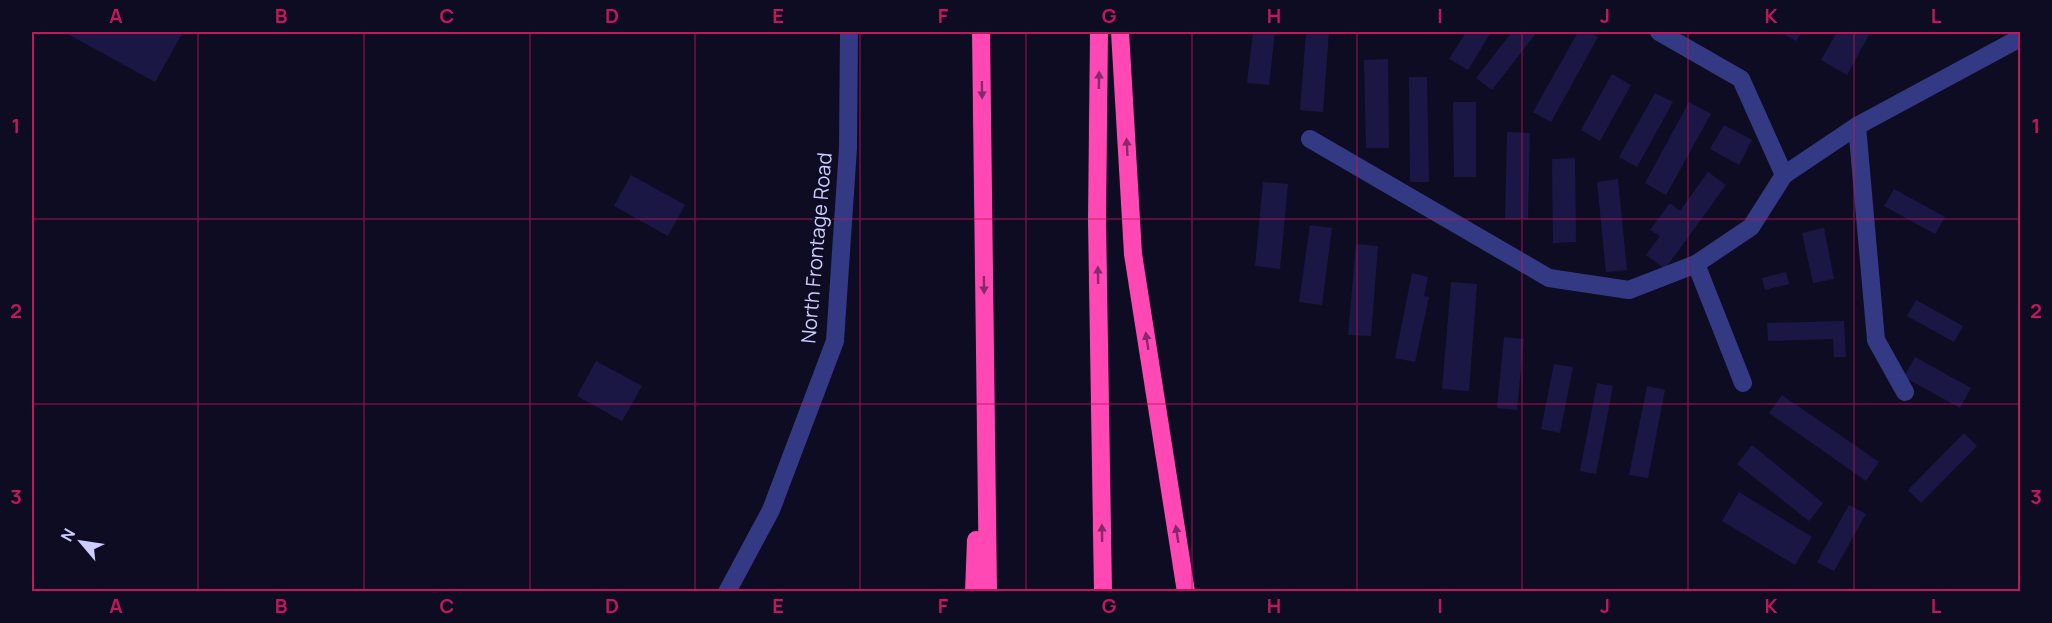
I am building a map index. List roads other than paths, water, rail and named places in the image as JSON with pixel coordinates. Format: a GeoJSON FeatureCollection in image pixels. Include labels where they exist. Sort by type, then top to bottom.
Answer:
{"type":"FeatureCollection","features":[{"type":"Feature","properties":{"kind":"highway"},"geometry":{"type":"LineString","coordinates":[[981,32],[988,591]]}},
{"type":"Feature","properties":{"kind":"highway"},"geometry":{"type":"LineString","coordinates":[[1099,32],[1097,220],[1103,591]]}},
{"type":"Feature","properties":{"kind":"highway"},"geometry":{"type":"LineString","coordinates":[[1120,32],[1133,254],[1186,591]]}},
{"type":"Feature","properties":{"kind":"highway"},"geometry":{"type":"LineString","coordinates":[[974,591],[984,313]]}},
{"type":"Feature","properties":{"kind":"street","name":"North Frontage Road"},"geometry":{"type":"LineString","coordinates":[[727,591],[771,510],[835,341],[848,148],[849,32]]}},
{"type":"Feature","properties":{"kind":"street"},"geometry":{"type":"LineString","coordinates":[[1659,32],[1741,79],[1784,175]]}},
{"type":"Feature","properties":{"kind":"street"},"geometry":{"type":"LineString","coordinates":[[1310,139],[1550,278],[1629,290],[1696,264],[1751,227],[1784,175],[1857,126],[2020,38]]}},
{"type":"Feature","properties":{"kind":"street"},"geometry":{"type":"LineString","coordinates":[[1857,126],[1876,340],[1905,392]]}},
{"type":"Feature","properties":{"kind":"street"},"geometry":{"type":"LineString","coordinates":[[1696,264],[1743,383]]}}]}
